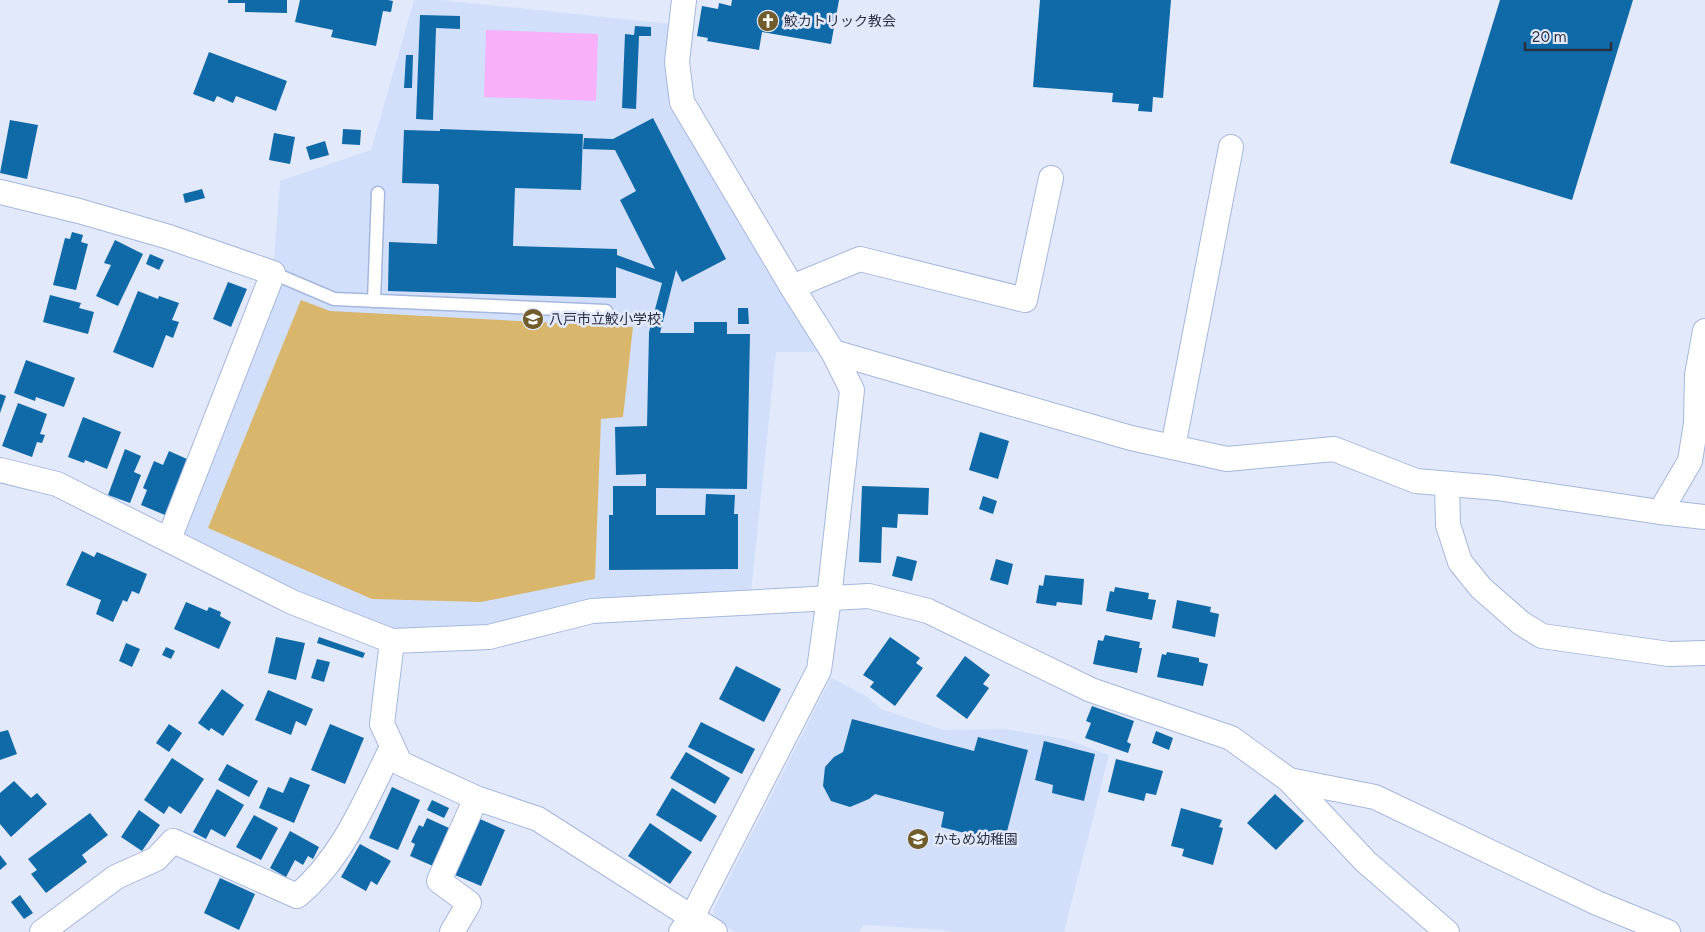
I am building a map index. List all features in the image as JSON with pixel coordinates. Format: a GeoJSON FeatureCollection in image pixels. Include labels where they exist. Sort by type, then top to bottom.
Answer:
{"type":"FeatureCollection","features":[{"type":"Feature","properties":{"kind":"street"},"geometry":{"type":"LineString","coordinates":[[684,0],[677,62],[682,102],[832,352],[852,390],[829,598],[819,670],[687,924]]}},
{"type":"Feature","properties":{"kind":"street"},"geometry":{"type":"LineString","coordinates":[[1173,447],[1231,147]]}},
{"type":"Feature","properties":{"kind":"street"},"geometry":{"type":"LineString","coordinates":[[792,287],[860,259],[1025,300],[1051,178]]}},
{"type":"Feature","properties":{"kind":"street"},"geometry":{"type":"LineString","coordinates":[[0,192],[79,210],[168,237],[273,273],[168,539]]}},
{"type":"Feature","properties":{"kind":"street"},"geometry":{"type":"LineString","coordinates":[[1660,512],[1690,461],[1696,423],[1697,375],[1705,331]]}},
{"type":"Feature","properties":{"kind":"street"},"geometry":{"type":"LineString","coordinates":[[832,352],[1131,438],[1227,458],[1334,448],[1416,482],[1497,488],[1705,517]]}},
{"type":"Feature","properties":{"kind":"street"},"geometry":{"type":"LineString","coordinates":[[0,470],[57,484],[292,602],[392,641],[489,637],[592,610],[869,596],[928,610],[1091,690],[1231,738],[1289,780],[1366,862],[1447,932]]}},
{"type":"Feature","properties":{"kind":"street"},"geometry":{"type":"LineString","coordinates":[[1447,484],[1448,525],[1460,562],[1481,588],[1521,623],[1542,636],[1669,654],[1705,653]]}},
{"type":"Feature","properties":{"kind":"street"},"geometry":{"type":"LineString","coordinates":[[392,641],[382,724],[400,763],[476,798],[538,819],[687,924],[715,932]]}},
{"type":"Feature","properties":{"kind":"street"},"geometry":{"type":"LineString","coordinates":[[42,932],[116,877],[156,859],[173,841],[297,896],[312,884],[348,836],[392,747]]}},
{"type":"Feature","properties":{"kind":"street"},"geometry":{"type":"LineString","coordinates":[[1289,780],[1376,797],[1597,904],[1668,932]]}},
{"type":"Feature","properties":{"kind":"street"},"geometry":{"type":"LineString","coordinates":[[452,932],[469,902],[440,882],[476,798]]}},
{"type":"Feature","properties":{"kind":"lane"},"geometry":{"type":"LineString","coordinates":[[374,301],[378,193]]}},
{"type":"Feature","properties":{"kind":"lane"},"geometry":{"type":"LineString","coordinates":[[273,273],[334,299],[606,311]]}},
{"type":"Feature","properties":{"kind":"shaded area","name":"八戸市立鮫小学校"},"geometry":{"type":"Polygon","coordinates":[[[414,0],[440,0],[681,25],[682,102],[833,352],[776,352],[750,602],[392,641],[169,539],[273,273],[280,181],[371,150],[414,0]]]}},
{"type":"Feature","properties":{"kind":"shaded area"},"geometry":{"type":"Polygon","coordinates":[[[486,30],[598,34],[596,101],[484,97],[486,30]]]}},
{"type":"Feature","properties":{"kind":"shaded area"},"geometry":{"type":"Polygon","coordinates":[[[301,300],[330,311],[633,327],[623,417],[601,419],[595,579],[481,602],[372,599],[208,528],[301,300]]]}},
{"type":"Feature","properties":{"kind":"shaded area","name":"かもめ幼稚園"},"geometry":{"type":"Polygon","coordinates":[[[831,678],[866,696],[881,709],[943,730],[1005,729],[1065,739],[1109,755],[1064,932],[952,932],[863,925],[859,932],[735,932],[715,919],[713,910],[831,678]]]}},
{"type":"Feature","properties":{"kind":"building"},"geometry":{"type":"Polygon","coordinates":[[[228,0],[287,0],[287,13],[245,12],[245,3],[228,3],[228,0]]]}},
{"type":"Feature","properties":{"kind":"building"},"geometry":{"type":"Polygon","coordinates":[[[300,0],[393,1],[391,12],[383,11],[376,46],[331,37],[333,30],[295,22],[300,0]]]}},
{"type":"Feature","properties":{"kind":"building","name":"鮫カトリック教会"},"geometry":{"type":"Polygon","coordinates":[[[732,0],[839,0],[831,44],[762,32],[759,50],[707,41],[708,38],[697,36],[702,6],[718,9],[719,3],[731,6],[732,0]]]}},
{"type":"Feature","properties":{"kind":"building"},"geometry":{"type":"Polygon","coordinates":[[[1040,0],[1171,0],[1163,98],[1153,97],[1152,112],[1138,111],[1139,104],[1112,102],[1113,93],[1033,87],[1040,0]]]}},
{"type":"Feature","properties":{"kind":"building"},"geometry":{"type":"Polygon","coordinates":[[[1500,0],[1633,0],[1572,200],[1450,163],[1500,0]]]}},
{"type":"Feature","properties":{"kind":"building"},"geometry":{"type":"Polygon","coordinates":[[[420,15],[460,16],[460,29],[436,28],[433,120],[416,119],[420,15]]]}},
{"type":"Feature","properties":{"kind":"building"},"geometry":{"type":"Polygon","coordinates":[[[635,26],[651,27],[651,36],[639,36],[636,109],[622,108],[625,34],[634,35],[635,26]]]}},
{"type":"Feature","properties":{"kind":"building"},"geometry":{"type":"Polygon","coordinates":[[[209,52],[287,81],[276,111],[236,96],[233,103],[217,96],[214,102],[193,94],[209,52]]]}},
{"type":"Feature","properties":{"kind":"building"},"geometry":{"type":"Polygon","coordinates":[[[406,55],[413,55],[412,88],[404,88],[406,55]]]}},
{"type":"Feature","properties":{"kind":"building"},"geometry":{"type":"Polygon","coordinates":[[[653,118],[726,259],[682,282],[676,270],[660,333],[694,333],[694,322],[727,322],[727,334],[750,334],[747,489],[656,488],[656,515],[705,515],[706,494],[735,495],[734,514],[738,514],[738,569],[609,570],[609,515],[613,515],[613,486],[646,486],[646,474],[616,475],[615,427],[647,426],[649,332],[662,283],[616,267],[616,298],[388,291],[389,242],[437,244],[439,186],[438,184],[402,183],[404,130],[440,131],[440,129],[583,134],[581,190],[515,188],[513,246],[617,249],[617,255],[655,269],[620,200],[636,191],[615,150],[583,149],[584,138],[613,139],[653,118]]]}},
{"type":"Feature","properties":{"kind":"building"},"geometry":{"type":"Polygon","coordinates":[[[10,120],[38,125],[27,179],[0,173],[10,120]]]}},
{"type":"Feature","properties":{"kind":"building"},"geometry":{"type":"Polygon","coordinates":[[[343,129],[361,130],[360,145],[342,144],[343,129]]]}},
{"type":"Feature","properties":{"kind":"building"},"geometry":{"type":"Polygon","coordinates":[[[274,133],[295,137],[290,164],[269,160],[274,133]]]}},
{"type":"Feature","properties":{"kind":"building"},"geometry":{"type":"Polygon","coordinates":[[[325,141],[329,155],[310,160],[306,147],[325,141]]]}},
{"type":"Feature","properties":{"kind":"building"},"geometry":{"type":"Polygon","coordinates":[[[202,189],[205,198],[185,203],[183,194],[202,189]]]}},
{"type":"Feature","properties":{"kind":"building"},"geometry":{"type":"Polygon","coordinates":[[[72,232],[83,235],[81,242],[88,244],[76,290],[53,285],[65,238],[70,239],[72,232]]]}},
{"type":"Feature","properties":{"kind":"building"},"geometry":{"type":"Polygon","coordinates":[[[115,240],[143,254],[118,306],[96,296],[111,265],[104,263],[115,240]]]}},
{"type":"Feature","properties":{"kind":"building"},"geometry":{"type":"Polygon","coordinates":[[[150,254],[164,260],[159,270],[146,264],[150,254]]]}},
{"type":"Feature","properties":{"kind":"building"},"geometry":{"type":"Polygon","coordinates":[[[228,282],[247,289],[231,327],[213,319],[228,282]]]}},
{"type":"Feature","properties":{"kind":"building"},"geometry":{"type":"Polygon","coordinates":[[[138,291],[158,299],[159,296],[179,303],[172,320],[179,322],[173,338],[166,335],[153,368],[113,352],[138,291]]]}},
{"type":"Feature","properties":{"kind":"building"},"geometry":{"type":"Polygon","coordinates":[[[50,295],[81,303],[79,308],[94,312],[88,334],[43,322],[50,295]]]}},
{"type":"Feature","properties":{"kind":"building"},"geometry":{"type":"Polygon","coordinates":[[[738,308],[748,308],[749,324],[738,324],[738,308]]]}},
{"type":"Feature","properties":{"kind":"building"},"geometry":{"type":"Polygon","coordinates":[[[26,360],[75,378],[64,407],[36,397],[35,401],[14,393],[26,360]]]}},
{"type":"Feature","properties":{"kind":"building"},"geometry":{"type":"Polygon","coordinates":[[[0,394],[6,396],[0,413],[0,394]]]}},
{"type":"Feature","properties":{"kind":"building"},"geometry":{"type":"Polygon","coordinates":[[[18,403],[47,414],[40,434],[45,435],[42,443],[37,442],[32,457],[2,446],[18,403]]]}},
{"type":"Feature","properties":{"kind":"building"},"geometry":{"type":"Polygon","coordinates":[[[83,417],[121,432],[107,469],[85,460],[84,463],[68,457],[83,417]]]}},
{"type":"Feature","properties":{"kind":"building"},"geometry":{"type":"Polygon","coordinates":[[[980,432],[1009,441],[998,479],[969,470],[980,432]]]}},
{"type":"Feature","properties":{"kind":"building"},"geometry":{"type":"Polygon","coordinates":[[[125,449],[141,456],[134,472],[141,475],[130,503],[108,495],[125,449]]]}},
{"type":"Feature","properties":{"kind":"building"},"geometry":{"type":"Polygon","coordinates":[[[169,451],[187,459],[165,515],[141,505],[147,490],[143,488],[154,461],[163,465],[169,451]]]}},
{"type":"Feature","properties":{"kind":"building"},"geometry":{"type":"Polygon","coordinates":[[[862,486],[929,488],[928,515],[898,514],[897,528],[882,527],[881,563],[859,562],[862,486]]]}},
{"type":"Feature","properties":{"kind":"building"},"geometry":{"type":"Polygon","coordinates":[[[983,496],[997,501],[993,514],[979,509],[983,496]]]}},
{"type":"Feature","properties":{"kind":"building"},"geometry":{"type":"Polygon","coordinates":[[[82,551],[94,557],[97,552],[147,574],[139,594],[132,591],[127,602],[123,600],[113,622],[96,614],[101,600],[66,585],[82,551]]]}},
{"type":"Feature","properties":{"kind":"building"},"geometry":{"type":"Polygon","coordinates":[[[897,556],[917,561],[912,581],[892,576],[897,556]]]}},
{"type":"Feature","properties":{"kind":"building"},"geometry":{"type":"Polygon","coordinates":[[[996,559],[1013,564],[1008,585],[990,580],[996,559]]]}},
{"type":"Feature","properties":{"kind":"building"},"geometry":{"type":"Polygon","coordinates":[[[1045,575],[1084,579],[1082,605],[1057,602],[1056,606],[1036,603],[1039,585],[1043,586],[1045,575]]]}},
{"type":"Feature","properties":{"kind":"building"},"geometry":{"type":"Polygon","coordinates":[[[1115,587],[1149,593],[1148,599],[1156,600],[1152,620],[1106,611],[1110,591],[1114,592],[1115,587]]]}},
{"type":"Feature","properties":{"kind":"building"},"geometry":{"type":"Polygon","coordinates":[[[1177,600],[1211,607],[1210,612],[1219,614],[1215,637],[1172,628],[1177,600]]]}},
{"type":"Feature","properties":{"kind":"building"},"geometry":{"type":"Polygon","coordinates":[[[186,602],[207,611],[209,607],[221,612],[220,616],[231,622],[219,649],[174,629],[186,602]]]}},
{"type":"Feature","properties":{"kind":"building"},"geometry":{"type":"Polygon","coordinates":[[[1105,635],[1140,642],[1139,648],[1142,648],[1137,673],[1093,664],[1098,640],[1103,641],[1105,635]]]}},
{"type":"Feature","properties":{"kind":"building"},"geometry":{"type":"Polygon","coordinates":[[[276,637],[305,643],[296,680],[268,673],[276,637]]]}},
{"type":"Feature","properties":{"kind":"building"},"geometry":{"type":"Polygon","coordinates":[[[319,637],[365,653],[363,658],[317,643],[319,637]]]}},
{"type":"Feature","properties":{"kind":"building"},"geometry":{"type":"Polygon","coordinates":[[[890,637],[920,658],[916,663],[923,668],[895,706],[870,687],[874,682],[863,675],[890,637]]]}},
{"type":"Feature","properties":{"kind":"building"},"geometry":{"type":"Polygon","coordinates":[[[126,643],[140,649],[132,667],[119,661],[126,643]]]}},
{"type":"Feature","properties":{"kind":"building"},"geometry":{"type":"Polygon","coordinates":[[[166,647],[175,651],[171,659],[162,655],[166,647]]]}},
{"type":"Feature","properties":{"kind":"building"},"geometry":{"type":"Polygon","coordinates":[[[1167,652],[1199,658],[1199,662],[1208,664],[1203,686],[1157,677],[1162,654],[1166,655],[1167,652]]]}},
{"type":"Feature","properties":{"kind":"building"},"geometry":{"type":"Polygon","coordinates":[[[965,656],[990,675],[983,684],[989,688],[967,719],[936,696],[965,656]]]}},
{"type":"Feature","properties":{"kind":"building"},"geometry":{"type":"Polygon","coordinates":[[[317,659],[330,662],[324,682],[311,678],[317,659]]]}},
{"type":"Feature","properties":{"kind":"building"},"geometry":{"type":"Polygon","coordinates":[[[736,666],[781,689],[764,722],[719,699],[736,666]]]}},
{"type":"Feature","properties":{"kind":"building"},"geometry":{"type":"Polygon","coordinates":[[[222,689],[244,705],[223,736],[211,728],[209,731],[198,723],[222,689]]]}},
{"type":"Feature","properties":{"kind":"building"},"geometry":{"type":"Polygon","coordinates":[[[268,690],[313,709],[306,726],[296,721],[291,735],[255,720],[268,690]]]}},
{"type":"Feature","properties":{"kind":"building"},"geometry":{"type":"Polygon","coordinates":[[[1092,706],[1134,721],[1127,742],[1131,744],[1128,753],[1085,738],[1091,723],[1086,721],[1092,706]]]}},
{"type":"Feature","properties":{"kind":"building"},"geometry":{"type":"Polygon","coordinates":[[[852,719],[974,751],[978,737],[1028,750],[1004,843],[941,827],[944,812],[875,794],[869,799],[850,807],[831,801],[823,786],[825,767],[834,757],[843,752],[852,719]]]}},
{"type":"Feature","properties":{"kind":"building"},"geometry":{"type":"Polygon","coordinates":[[[701,722],[755,749],[742,774],[688,747],[701,722]]]}},
{"type":"Feature","properties":{"kind":"building"},"geometry":{"type":"Polygon","coordinates":[[[169,724],[182,733],[169,752],[156,743],[169,724]]]}},
{"type":"Feature","properties":{"kind":"building"},"geometry":{"type":"Polygon","coordinates":[[[330,724],[364,738],[345,784],[311,770],[330,724]]]}},
{"type":"Feature","properties":{"kind":"building"},"geometry":{"type":"Polygon","coordinates":[[[8,730],[17,754],[0,760],[0,732],[8,730]]]}},
{"type":"Feature","properties":{"kind":"building"},"geometry":{"type":"Polygon","coordinates":[[[1156,731],[1173,738],[1169,750],[1152,743],[1156,731]]]}},
{"type":"Feature","properties":{"kind":"building"},"geometry":{"type":"Polygon","coordinates":[[[1044,741],[1095,754],[1084,801],[1052,793],[1053,785],[1035,780],[1044,741]]]}},
{"type":"Feature","properties":{"kind":"building"},"geometry":{"type":"Polygon","coordinates":[[[686,752],[730,778],[715,804],[670,778],[686,752]]]}},
{"type":"Feature","properties":{"kind":"building"},"geometry":{"type":"Polygon","coordinates":[[[172,758],[204,779],[181,814],[169,806],[164,814],[144,800],[172,758]]]}},
{"type":"Feature","properties":{"kind":"building"},"geometry":{"type":"Polygon","coordinates":[[[1116,759],[1163,771],[1156,795],[1146,793],[1144,801],[1108,792],[1116,759]]]}},
{"type":"Feature","properties":{"kind":"building"},"geometry":{"type":"Polygon","coordinates":[[[227,764],[258,781],[249,797],[218,780],[227,764]]]}},
{"type":"Feature","properties":{"kind":"building"},"geometry":{"type":"Polygon","coordinates":[[[290,777],[310,785],[294,823],[259,808],[268,787],[283,793],[290,777]]]}},
{"type":"Feature","properties":{"kind":"building"},"geometry":{"type":"Polygon","coordinates":[[[14,781],[31,798],[37,793],[47,804],[11,837],[0,824],[0,793],[14,781]]]}},
{"type":"Feature","properties":{"kind":"building"},"geometry":{"type":"Polygon","coordinates":[[[392,787],[420,800],[398,850],[369,838],[392,787]]]}},
{"type":"Feature","properties":{"kind":"building"},"geometry":{"type":"Polygon","coordinates":[[[672,788],[717,816],[701,842],[656,815],[672,788]]]}},
{"type":"Feature","properties":{"kind":"building"},"geometry":{"type":"Polygon","coordinates":[[[217,789],[244,805],[225,837],[211,829],[206,839],[193,832],[217,789]]]}},
{"type":"Feature","properties":{"kind":"building"},"geometry":{"type":"Polygon","coordinates":[[[1275,794],[1304,821],[1276,850],[1247,823],[1275,794]]]}},
{"type":"Feature","properties":{"kind":"building"},"geometry":{"type":"Polygon","coordinates":[[[432,800],[449,808],[444,818],[427,810],[432,800]]]}},
{"type":"Feature","properties":{"kind":"building"},"geometry":{"type":"Polygon","coordinates":[[[1181,808],[1222,820],[1219,827],[1223,828],[1213,865],[1182,856],[1184,849],[1171,846],[1181,808]]]}},
{"type":"Feature","properties":{"kind":"building"},"geometry":{"type":"Polygon","coordinates":[[[139,810],[160,825],[142,851],[121,837],[139,810]]]}},
{"type":"Feature","properties":{"kind":"building"},"geometry":{"type":"Polygon","coordinates":[[[90,813],[108,835],[82,855],[87,862],[46,893],[31,874],[37,870],[28,859],[90,813]]]}},
{"type":"Feature","properties":{"kind":"building"},"geometry":{"type":"Polygon","coordinates":[[[254,815],[278,828],[261,860],[236,847],[254,815]]]}},
{"type":"Feature","properties":{"kind":"building"},"geometry":{"type":"Polygon","coordinates":[[[427,818],[449,828],[433,866],[410,856],[415,844],[411,842],[419,825],[423,827],[427,818]]]}},
{"type":"Feature","properties":{"kind":"building"},"geometry":{"type":"Polygon","coordinates":[[[480,819],[505,830],[481,886],[455,875],[480,819]]]}},
{"type":"Feature","properties":{"kind":"building"},"geometry":{"type":"Polygon","coordinates":[[[650,823],[692,852],[670,884],[628,856],[650,823]]]}},
{"type":"Feature","properties":{"kind":"building"},"geometry":{"type":"Polygon","coordinates":[[[290,831],[319,847],[313,859],[308,856],[303,865],[295,860],[286,877],[270,868],[290,831]]]}},
{"type":"Feature","properties":{"kind":"building"},"geometry":{"type":"Polygon","coordinates":[[[360,844],[391,861],[377,885],[371,881],[366,891],[341,877],[360,844]]]}},
{"type":"Feature","properties":{"kind":"building"},"geometry":{"type":"Polygon","coordinates":[[[0,855],[7,864],[0,870],[0,855]]]}},
{"type":"Feature","properties":{"kind":"building"},"geometry":{"type":"Polygon","coordinates":[[[220,878],[255,894],[239,930],[204,913],[220,878]]]}},
{"type":"Feature","properties":{"kind":"building"},"geometry":{"type":"Polygon","coordinates":[[[20,895],[33,913],[24,919],[11,902],[20,895]]]}},
{"type":"Feature","properties":{"kind":"place","name":"鮫カトリック教会"},"geometry":{"type":"Point","coordinates":[768,21]}},
{"type":"Feature","properties":{"kind":"place","name":"八戸市立鮫小学校"},"geometry":{"type":"Point","coordinates":[533,319]}},
{"type":"Feature","properties":{"kind":"place","name":"かもめ幼稚園"},"geometry":{"type":"Point","coordinates":[918,839]}}]}
